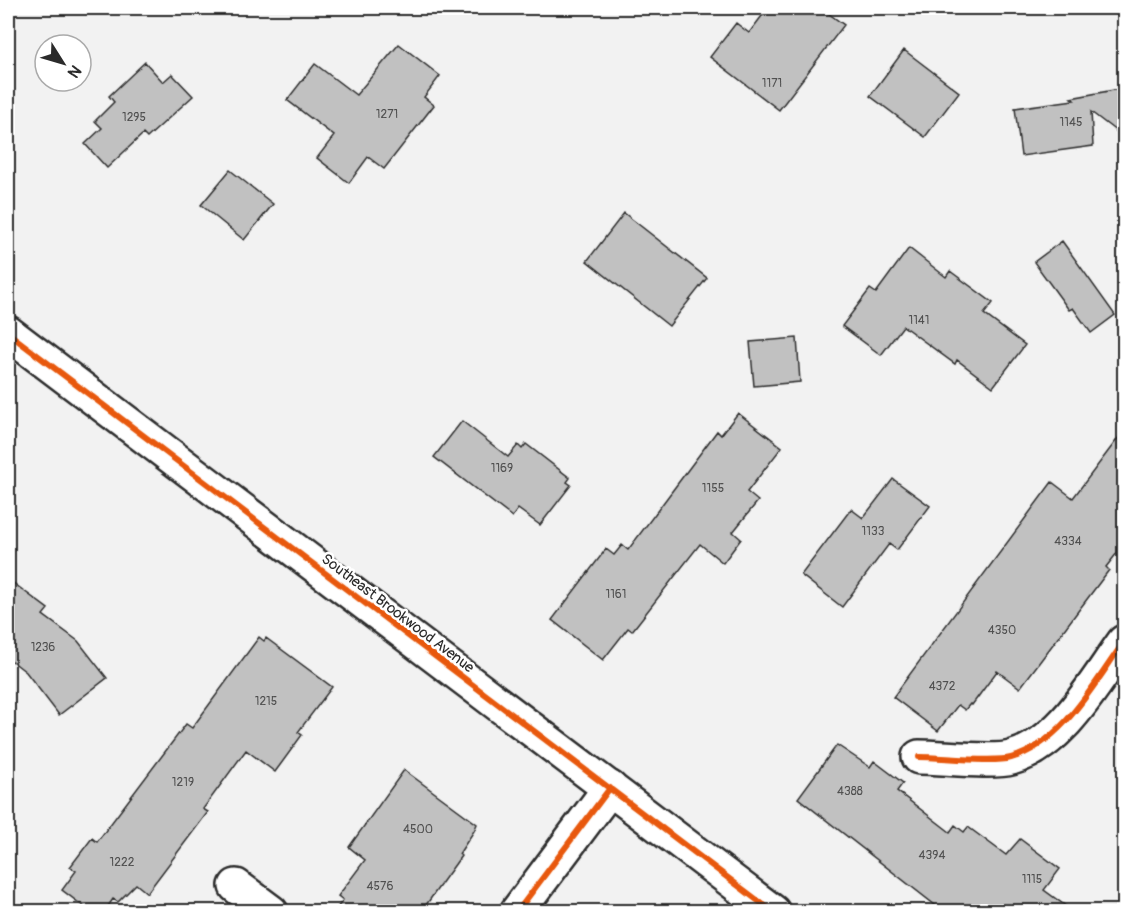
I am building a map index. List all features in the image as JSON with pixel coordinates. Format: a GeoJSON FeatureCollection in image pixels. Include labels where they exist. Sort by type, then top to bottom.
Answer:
{"type":"FeatureCollection","features":[{"type":"Feature","properties":{"kind":"main road","name":"Southeast Brookwood Avenue"},"geometry":{"type":"LineString","coordinates":[[8,333],[773,912]]}},
{"type":"Feature","properties":{"kind":"main road"},"geometry":{"type":"LineString","coordinates":[[920,757],[1009,758],[1038,747],[1058,730],[1125,642]]}},
{"type":"Feature","properties":{"kind":"main road"},"geometry":{"type":"LineString","coordinates":[[517,912],[610,788]]}},
{"type":"Feature","properties":{"kind":"main road"},"geometry":{"type":"LineString","coordinates":[[236,886],[271,912]]}},
{"type":"Feature","properties":{"kind":"building"},"geometry":{"type":"Polygon","coordinates":[[[768,8],[821,8],[844,25],[779,110],[710,57],[736,23],[749,33],[768,8]]]}},
{"type":"Feature","properties":{"kind":"building"},"geometry":{"type":"Polygon","coordinates":[[[399,44],[440,76],[424,97],[434,105],[384,169],[368,157],[349,183],[317,158],[334,136],[287,100],[315,64],[356,95],[399,44]]]}},
{"type":"Feature","properties":{"kind":"building"},"geometry":{"type":"Polygon","coordinates":[[[904,50],[959,92],[925,137],[870,96],[904,50]]]}},
{"type":"Feature","properties":{"kind":"building"},"geometry":{"type":"Polygon","coordinates":[[[145,62],[163,82],[172,74],[193,96],[147,138],[143,134],[107,168],[85,144],[102,128],[95,121],[114,102],[109,96],[145,62]]]}},
{"type":"Feature","properties":{"kind":"building"},"geometry":{"type":"Polygon","coordinates":[[[1125,88],[1125,138],[1091,112],[1093,146],[1021,156],[1015,108],[1074,100],[1071,98],[1125,88]]]}},
{"type":"Feature","properties":{"kind":"building"},"geometry":{"type":"Polygon","coordinates":[[[230,170],[273,204],[244,240],[201,205],[230,170]]]}},
{"type":"Feature","properties":{"kind":"building"},"geometry":{"type":"Polygon","coordinates":[[[624,213],[707,278],[669,326],[587,261],[624,213]]]}},
{"type":"Feature","properties":{"kind":"building"},"geometry":{"type":"Polygon","coordinates":[[[1062,241],[1115,315],[1091,333],[1073,308],[1069,310],[1034,262],[1062,241]]]}},
{"type":"Feature","properties":{"kind":"building"},"geometry":{"type":"Polygon","coordinates":[[[909,248],[946,277],[950,271],[993,303],[984,314],[1025,345],[993,387],[957,360],[955,364],[903,326],[881,355],[842,326],[870,289],[876,293],[909,248]]]}},
{"type":"Feature","properties":{"kind":"building"},"geometry":{"type":"Polygon","coordinates":[[[797,338],[800,382],[754,386],[750,342],[797,338]]]}},
{"type":"Feature","properties":{"kind":"building"},"geometry":{"type":"Polygon","coordinates":[[[738,413],[782,447],[747,492],[758,501],[733,532],[741,539],[723,563],[700,544],[632,631],[628,628],[603,660],[552,620],[606,549],[614,555],[622,545],[628,550],[717,431],[721,435],[738,413]]]}},
{"type":"Feature","properties":{"kind":"building"},"geometry":{"type":"Polygon","coordinates":[[[462,421],[508,457],[518,445],[522,449],[526,444],[570,478],[567,482],[571,485],[540,525],[518,509],[512,517],[434,457],[462,421]]]}},
{"type":"Feature","properties":{"kind":"building"},"geometry":{"type":"Polygon","coordinates":[[[1125,429],[1125,543],[1106,567],[1109,570],[1020,688],[997,671],[972,705],[970,704],[965,710],[958,705],[938,731],[893,697],[1052,482],[1073,498],[1125,429]]]}},
{"type":"Feature","properties":{"kind":"building"},"geometry":{"type":"Polygon","coordinates":[[[893,479],[930,506],[897,550],[889,544],[842,607],[801,575],[851,509],[863,518],[893,479]]]}},
{"type":"Feature","properties":{"kind":"building"},"geometry":{"type":"Polygon","coordinates":[[[8,579],[48,609],[43,615],[78,641],[107,678],[59,715],[26,672],[8,658],[8,579]]]}},
{"type":"Feature","properties":{"kind":"building"},"geometry":{"type":"Polygon","coordinates":[[[259,637],[264,641],[266,638],[332,687],[298,732],[302,735],[275,772],[246,750],[203,809],[208,812],[147,893],[136,884],[118,902],[113,899],[104,912],[91,912],[62,890],[76,871],[70,867],[92,838],[97,842],[186,724],[192,728],[259,637]]]}},
{"type":"Feature","properties":{"kind":"building"},"geometry":{"type":"Polygon","coordinates":[[[837,745],[870,767],[874,761],[903,783],[897,791],[950,832],[955,825],[964,832],[968,827],[1006,855],[1020,839],[1060,869],[1044,890],[1074,912],[944,912],[798,798],[837,745]]]}},
{"type":"Feature","properties":{"kind":"building"},"geometry":{"type":"Polygon","coordinates":[[[404,770],[477,824],[474,831],[459,854],[461,856],[421,912],[334,912],[343,900],[338,896],[365,860],[349,847],[404,770]]]}},
{"type":"Feature","properties":{"kind":"cycle path"},"geometry":{"type":"LineString","coordinates":[[8,333],[773,912]]}},
{"type":"Feature","properties":{"kind":"cycle path"},"geometry":{"type":"LineString","coordinates":[[919,757],[1003,759],[1029,751],[1046,740],[1076,710],[1124,642]]}},
{"type":"Feature","properties":{"kind":"cycle path"},"geometry":{"type":"LineString","coordinates":[[517,912],[610,788]]}}]}
